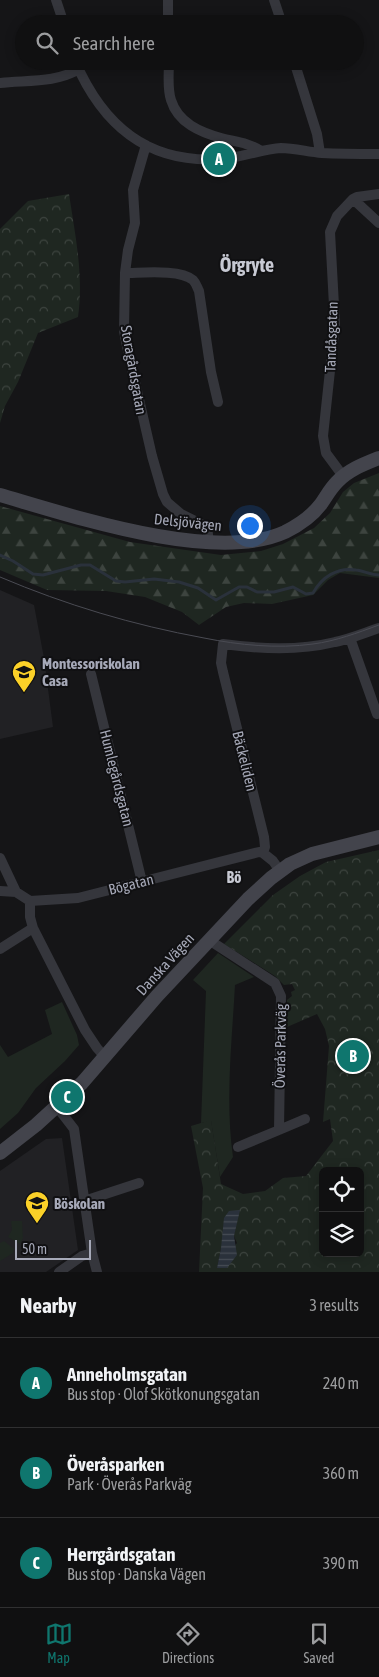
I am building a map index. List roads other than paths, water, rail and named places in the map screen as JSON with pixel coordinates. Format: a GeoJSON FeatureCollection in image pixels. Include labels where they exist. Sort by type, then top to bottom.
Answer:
{"type":"FeatureCollection","features":[{"type":"Feature","properties":{"kind":"street"},"geometry":{"type":"LineString","coordinates":[[168,0],[168,15]]}},
{"type":"Feature","properties":{"kind":"street"},"geometry":{"type":"LineString","coordinates":[[274,0],[279,15]]}},
{"type":"Feature","properties":{"kind":"street"},"geometry":{"type":"LineString","coordinates":[[58,1],[62,15]]}},
{"type":"Feature","properties":{"kind":"street"},"geometry":{"type":"LineString","coordinates":[[0,83],[67,77],[73,70]]}},
{"type":"Feature","properties":{"kind":"street"},"geometry":{"type":"LineString","coordinates":[[79,70],[87,87],[111,119],[124,131],[146,145],[169,156],[194,159],[232,158],[279,148],[320,153],[379,154]]}},
{"type":"Feature","properties":{"kind":"street"},"geometry":{"type":"LineString","coordinates":[[169,70],[171,101],[190,126],[222,138],[251,144],[261,151]]}},
{"type":"Feature","properties":{"kind":"street"},"geometry":{"type":"LineString","coordinates":[[297,70],[317,134],[320,153]]}},
{"type":"Feature","properties":{"kind":"street","name":"Storagårdsgatan"},"geometry":{"type":"LineString","coordinates":[[146,145],[133,190],[135,223],[128,250],[125,273],[124,331],[144,425],[161,488],[167,502],[173,508],[207,527],[208,542]]}},
{"type":"Feature","properties":{"kind":"street"},"geometry":{"type":"LineString","coordinates":[[379,194],[353,199],[379,223]]}},
{"type":"Feature","properties":{"kind":"street","name":"Tandåsgatan"},"geometry":{"type":"LineString","coordinates":[[343,476],[326,453],[323,436],[335,324],[330,237],[332,224],[353,199]]}},
{"type":"Feature","properties":{"kind":"street"},"geometry":{"type":"LineString","coordinates":[[125,273],[181,275],[196,284],[199,291],[211,372],[218,402]]}},
{"type":"Feature","properties":{"kind":"street","name":"Delsjövägen"},"geometry":{"type":"LineString","coordinates":[[0,496],[133,531],[160,536],[208,542],[258,540],[286,531],[311,514],[343,476],[379,458]]}},
{"type":"Feature","properties":{"kind":"street"},"geometry":{"type":"LineString","coordinates":[[377,714],[350,638],[379,628]]}},
{"type":"Feature","properties":{"kind":"street","name":"Bäckeliden"},"geometry":{"type":"LineString","coordinates":[[263,853],[265,847],[264,837],[222,672],[223,644],[284,649],[309,647],[350,638]]}},
{"type":"Feature","properties":{"kind":"street","name":"Humlegårdsgatan"},"geometry":{"type":"LineString","coordinates":[[91,674],[142,882]]}},
{"type":"Feature","properties":{"kind":"street","name":"Danska Vägen"},"geometry":{"type":"LineString","coordinates":[[0,1153],[82,1083],[157,996],[209,940],[248,899],[280,871],[312,854],[379,838]]}},
{"type":"Feature","properties":{"kind":"street","name":"Bögatan"},"geometry":{"type":"LineString","coordinates":[[30,901],[78,898],[259,852],[263,853]]}},
{"type":"Feature","properties":{"kind":"street"},"geometry":{"type":"LineString","coordinates":[[263,853],[269,857],[280,871]]}},
{"type":"Feature","properties":{"kind":"street"},"geometry":{"type":"LineString","coordinates":[[0,858],[16,892]]}},
{"type":"Feature","properties":{"kind":"street"},"geometry":{"type":"LineString","coordinates":[[0,891],[16,892],[30,901],[30,918],[33,928],[85,1030],[105,1057]]}},
{"type":"Feature","properties":{"kind":"street"},"geometry":{"type":"LineString","coordinates":[[0,949],[33,928]]}},
{"type":"Feature","properties":{"kind":"street","name":"Överås Parkväg"},"geometry":{"type":"LineString","coordinates":[[209,940],[275,983],[279,990],[281,1010],[279,1130]]}},
{"type":"Feature","properties":{"kind":"street"},"geometry":{"type":"LineString","coordinates":[[57,1106],[74,1129],[92,1253],[97,1272]]}},
{"type":"Feature","properties":{"kind":"street"},"geometry":{"type":"LineString","coordinates":[[238,1147],[305,1120]]}},
{"type":"Feature","properties":{"kind":"street"},"geometry":{"type":"LineString","coordinates":[[84,1201],[139,1183]]}},
{"type":"Feature","properties":{"kind":"street"},"geometry":{"type":"LineString","coordinates":[[59,1272],[82,1256],[92,1253]]}},
{"type":"Feature","properties":{"kind":"waterway"},"geometry":{"type":"LineString","coordinates":[[0,555],[33,574],[43,575],[81,565],[90,565],[116,581],[154,579],[179,582],[198,588],[216,600],[239,587],[247,587],[257,592],[274,592],[293,587],[306,594],[313,593],[321,582],[331,574],[349,569],[379,575]]}},
{"type":"Feature","properties":{"kind":"tram line"},"geometry":{"type":"LineString","coordinates":[[0,577],[50,597],[100,613],[151,627],[231,643],[258,646],[322,643],[379,625]]}},
{"type":"Feature","properties":{"kind":"place","name":"Anneholmsgatan"},"geometry":{"type":"Point","coordinates":[219,159]}},
{"type":"Feature","properties":{"kind":"place","name":"Montessoriskolan Casa"},"geometry":{"type":"Point","coordinates":[24,693]}},
{"type":"Feature","properties":{"kind":"place","name":"Överåsparken"},"geometry":{"type":"Point","coordinates":[353,1056]}},
{"type":"Feature","properties":{"kind":"place","name":"Herrgårdsgatan"},"geometry":{"type":"Point","coordinates":[67,1097]}},
{"type":"Feature","properties":{"kind":"place","name":"Böskolan"},"geometry":{"type":"Point","coordinates":[37,1224]}},
{"type":"Feature","properties":{"kind":"district","name":"Örgryte"},"geometry":{"type":"Point","coordinates":[247,264]}},
{"type":"Feature","properties":{"kind":"district","name":"Bö"},"geometry":{"type":"Point","coordinates":[234,877]}}]}
